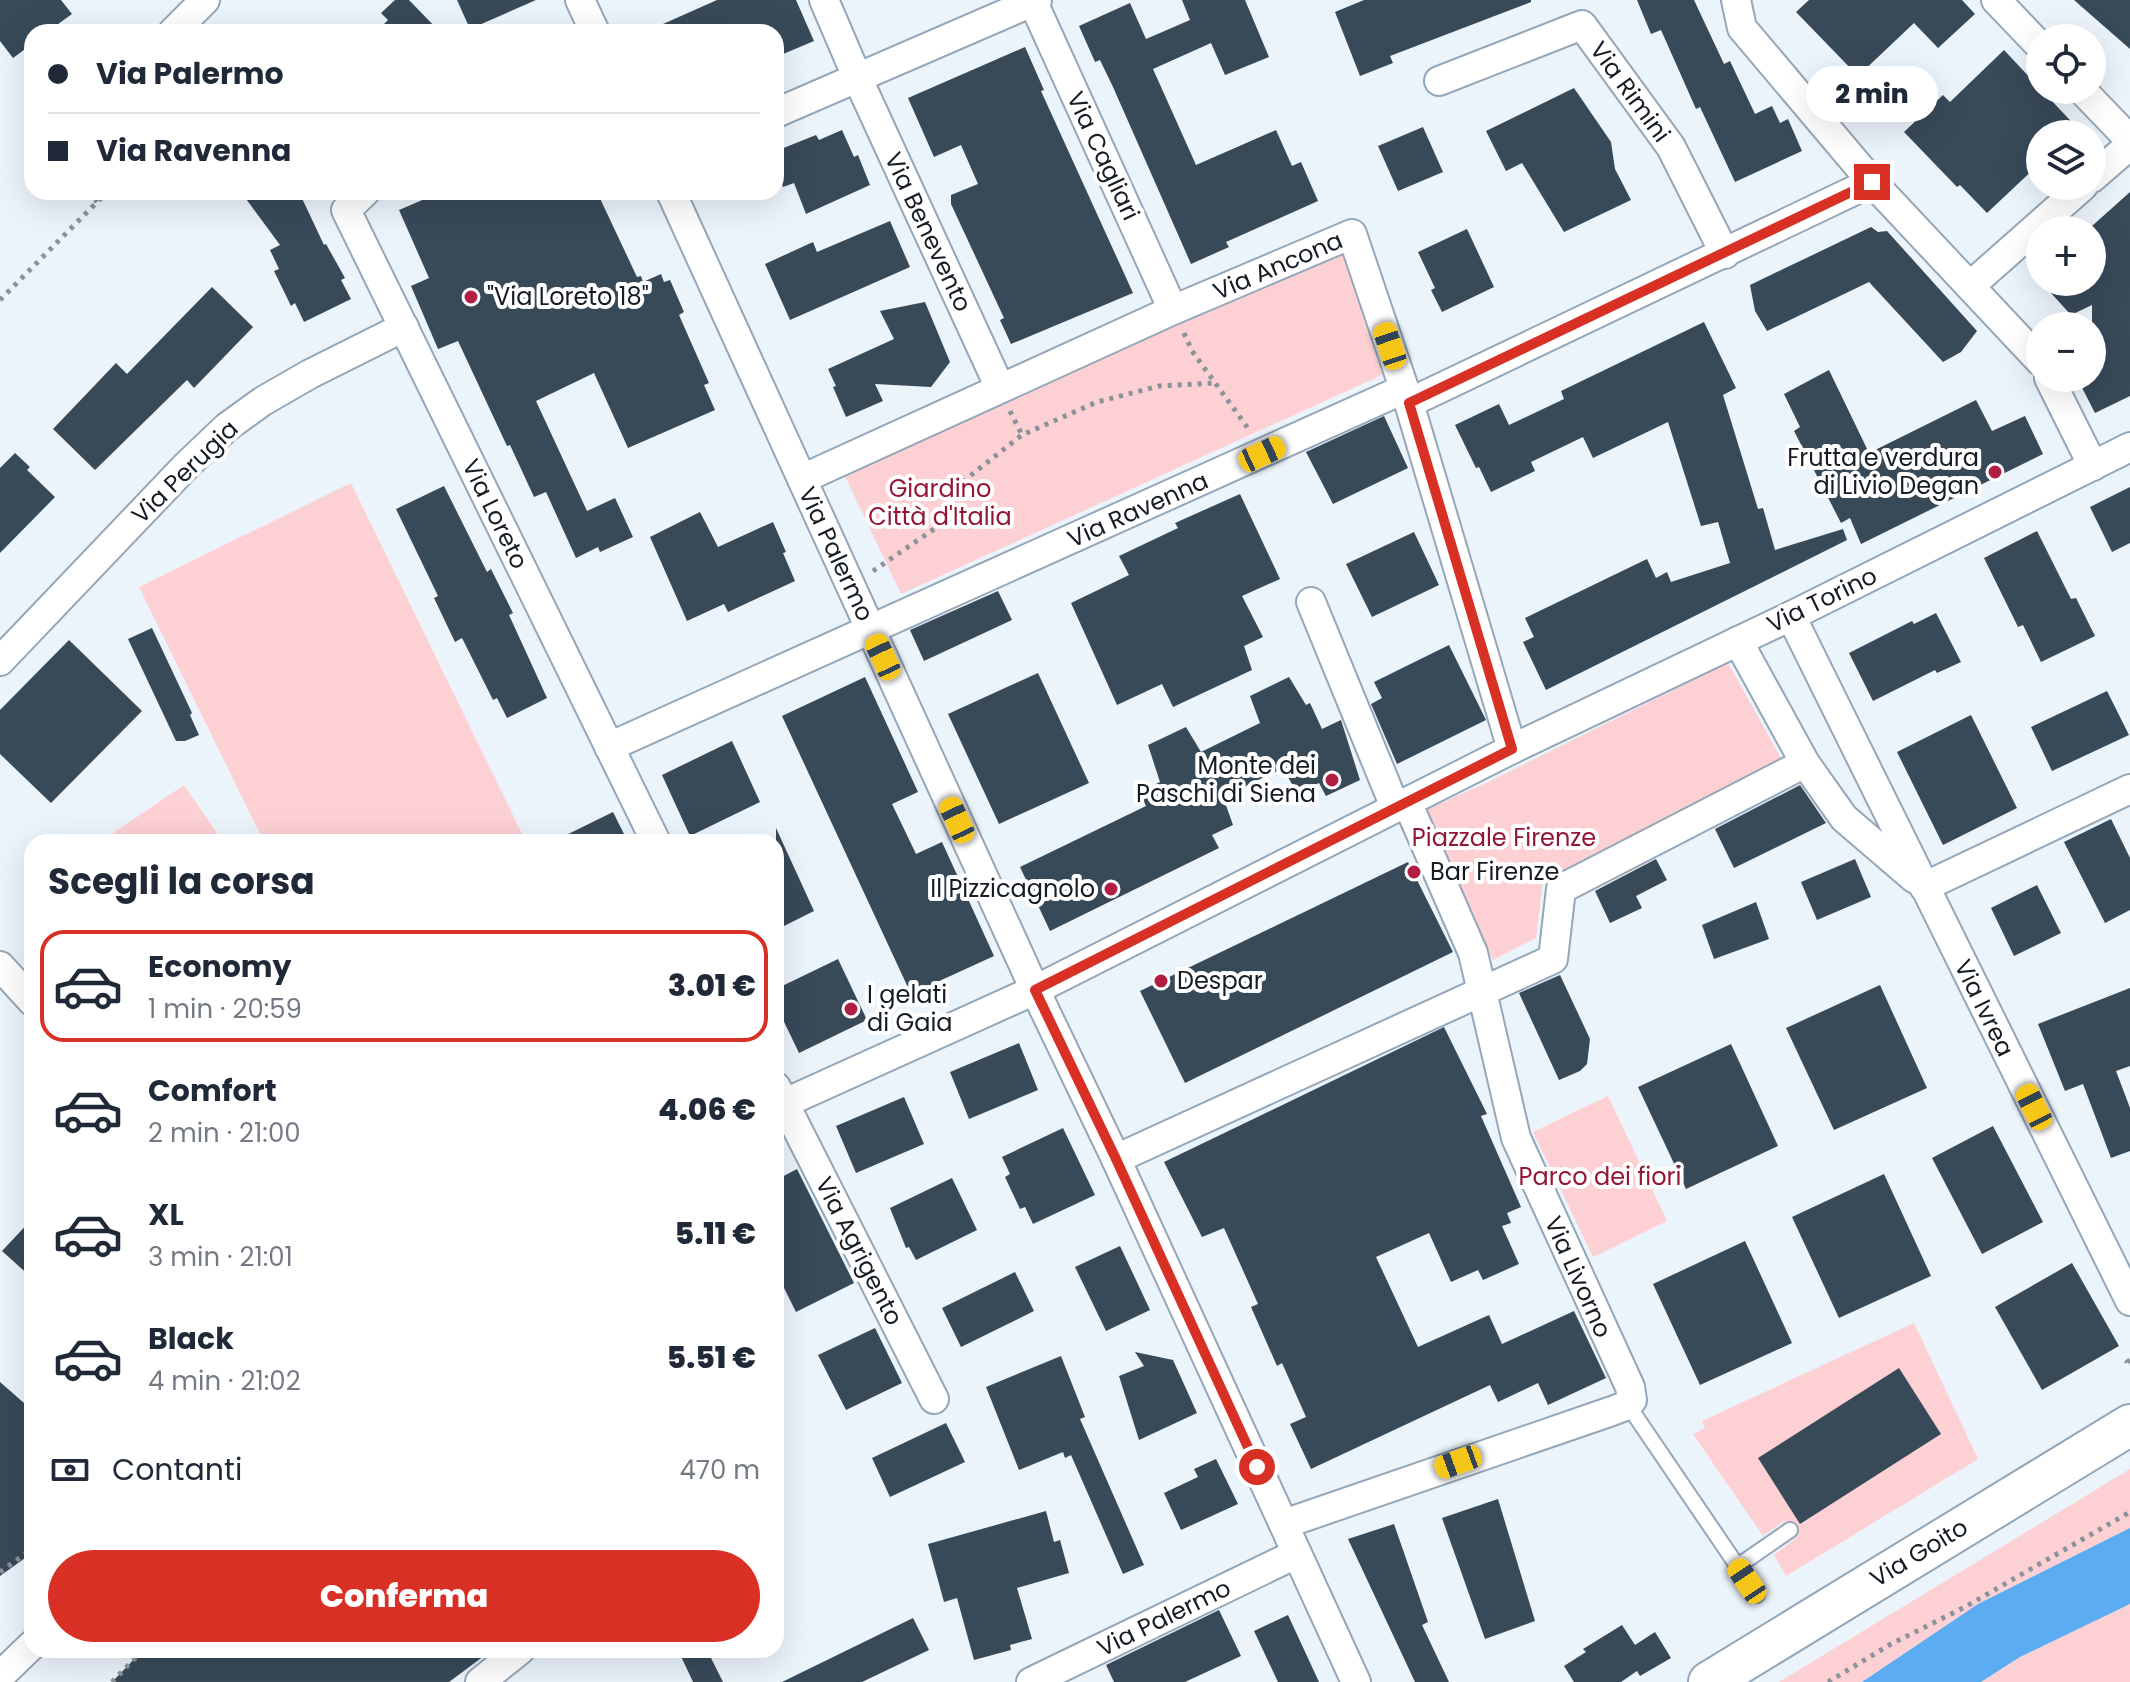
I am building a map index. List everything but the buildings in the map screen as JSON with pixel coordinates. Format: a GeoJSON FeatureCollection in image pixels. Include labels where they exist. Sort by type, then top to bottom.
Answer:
{"type":"FeatureCollection","features":[{"type":"Feature","properties":{"kind":"main road","name":"Via Goito"},"geometry":{"type":"LineString","coordinates":[[1709,1682],[2130,1425]]}},
{"type":"Feature","properties":{"kind":"street"},"geometry":{"type":"LineString","coordinates":[[181,24],[205,0]]}},
{"type":"Feature","properties":{"kind":"street","name":"Via Benevento"},"geometry":{"type":"LineString","coordinates":[[824,0],[1000,388]]}},
{"type":"Feature","properties":{"kind":"street"},"geometry":{"type":"LineString","coordinates":[[1736,0],[1742,28],[1872,182],[2026,346]]}},
{"type":"Feature","properties":{"kind":"street"},"geometry":{"type":"LineString","coordinates":[[1996,0],[2026,31]]}},
{"type":"Feature","properties":{"kind":"street"},"geometry":{"type":"LineString","coordinates":[[784,109],[1035,1]]}},
{"type":"Feature","properties":{"kind":"street","name":"Via Cagliari"},"geometry":{"type":"LineString","coordinates":[[1035,1],[1173,310]]}},
{"type":"Feature","properties":{"kind":"street","name":"Via Rimini"},"geometry":{"type":"LineString","coordinates":[[1439,81],[1582,25],[1671,147],[1725,254]]}},
{"type":"Feature","properties":{"kind":"street"},"geometry":{"type":"LineString","coordinates":[[2095,104],[2130,143],[2106,165]]}},
{"type":"Feature","properties":{"kind":"street","name":"Via Ravenna"},"geometry":{"type":"LineString","coordinates":[[609,747],[870,629],[1725,254],[1872,182]]}},
{"type":"Feature","properties":{"kind":"street","name":"Via Loreto"},"geometry":{"type":"LineString","coordinates":[[357,200],[346,210],[652,834]]}},
{"type":"Feature","properties":{"kind":"street","name":"Via Palermo"},"geometry":{"type":"LineString","coordinates":[[675,200],[1035,990],[1356,1682]]}},
{"type":"Feature","properties":{"kind":"street"},"geometry":{"type":"LineString","coordinates":[[1970,286],[2067,200]]}},
{"type":"Feature","properties":{"kind":"street","name":"Via Ancona"},"geometry":{"type":"LineString","coordinates":[[802,479],[1173,310],[1352,234],[1407,396],[1512,749]]}},
{"type":"Feature","properties":{"kind":"street","name":"Via Perugia"},"geometry":{"type":"LineString","coordinates":[[0,661],[227,427],[298,381],[404,327]]}},
{"type":"Feature","properties":{"kind":"street"},"geometry":{"type":"LineString","coordinates":[[2056,392],[2093,466]]}},
{"type":"Feature","properties":{"kind":"street","name":"Via Torino"},"geometry":{"type":"LineString","coordinates":[[784,1097],[1035,990],[1512,749],[1791,616],[2130,447]]}},
{"type":"Feature","properties":{"kind":"street","name":"Via Livorno"},"geometry":{"type":"LineString","coordinates":[[1311,602],[1401,805],[1473,953],[1516,1138],[1627,1392]]}},
{"type":"Feature","properties":{"kind":"street","name":"Via Ivrea"},"geometry":{"type":"LineString","coordinates":[[1791,616],[2130,1301]]}},
{"type":"Feature","properties":{"kind":"street","name":"Via Ivrea"},"geometry":{"type":"LineString","coordinates":[[1738,641],[1805,763],[1844,818],[1924,887]]}},
{"type":"Feature","properties":{"kind":"street"},"geometry":{"type":"LineString","coordinates":[[1116,1159],[1553,959],[1561,889],[1805,763]]}},
{"type":"Feature","properties":{"kind":"street"},"geometry":{"type":"LineString","coordinates":[[1924,887],[2130,789]]}},
{"type":"Feature","properties":{"kind":"street"},"geometry":{"type":"LineString","coordinates":[[0,966],[24,992]]}},
{"type":"Feature","properties":{"kind":"street","name":"Via Agrigento"},"geometry":{"type":"LineString","coordinates":[[784,1109],[934,1399]]}},
{"type":"Feature","properties":{"kind":"street"},"geometry":{"type":"LineString","coordinates":[[1284,1524],[1627,1392]]}},
{"type":"Feature","properties":{"kind":"street","name":"Via Palermo"},"geometry":{"type":"LineString","coordinates":[[1031,1682],[1296,1554]]}},
{"type":"Feature","properties":{"kind":"street"},"geometry":{"type":"LineString","coordinates":[[0,1676],[24,1653]]}},
{"type":"Feature","properties":{"kind":"street"},"geometry":{"type":"LineString","coordinates":[[480,1682],[510,1658]]}},
{"type":"Feature","properties":{"kind":"lane"},"geometry":{"type":"LineString","coordinates":[[1627,1392],[1757,1595]]}},
{"type":"Feature","properties":{"kind":"lane"},"geometry":{"type":"LineString","coordinates":[[1738,1566],[1790,1530]]}},
{"type":"Feature","properties":{"kind":"path"},"geometry":{"type":"LineString","coordinates":[[0,300],[97,202]]}},
{"type":"Feature","properties":{"kind":"path"},"geometry":{"type":"LineString","coordinates":[[1173,310],[1192,351],[1253,435]]}},
{"type":"Feature","properties":{"kind":"path"},"geometry":{"type":"LineString","coordinates":[[879,585],[873,570],[940,525],[966,479],[1022,435],[1097,402],[1159,386],[1214,383]]}},
{"type":"Feature","properties":{"kind":"path"},"geometry":{"type":"LineString","coordinates":[[1828,1682],[2130,1512]]}},
{"type":"Feature","properties":{"kind":"path"},"geometry":{"type":"LineString","coordinates":[[0,1572],[24,1555]]}},
{"type":"Feature","properties":{"kind":"path"},"geometry":{"type":"LineString","coordinates":[[112,1682],[135,1658]]}},
{"type":"Feature","properties":{"kind":"green space","name":"Giardino Città d'Italia"},"geometry":{"type":"Polygon","coordinates":[[[1342,252],[1382,375],[901,594],[843,472],[1342,252]]]}},
{"type":"Feature","properties":{"kind":"green space"},"geometry":{"type":"Polygon","coordinates":[[[351,483],[522,834],[260,834],[139,587],[351,483]]]}},
{"type":"Feature","properties":{"kind":"green space","name":"Piazzale Firenze"},"geometry":{"type":"Polygon","coordinates":[[[1728,663],[1781,758],[1543,881],[1536,938],[1493,960],[1425,810],[1728,663]]]}},
{"type":"Feature","properties":{"kind":"green space"},"geometry":{"type":"Polygon","coordinates":[[[184,785],[218,834],[112,834],[184,785]]]}},
{"type":"Feature","properties":{"kind":"green space","name":"Parco dei fiori"},"geometry":{"type":"Polygon","coordinates":[[[1608,1096],[1667,1221],[1593,1257],[1533,1132],[1608,1096]]]}},
{"type":"Feature","properties":{"kind":"green space"},"geometry":{"type":"Polygon","coordinates":[[[1914,1323],[1978,1459],[1786,1576],[1774,1555],[1796,1538],[1784,1521],[1763,1536],[1693,1434],[1705,1428],[1702,1421],[1914,1323]]]}},
{"type":"Feature","properties":{"kind":"green space"},"geometry":{"type":"Polygon","coordinates":[[[2130,1469],[2130,1528],[1978,1604],[1862,1682],[1779,1682],[2130,1469]]]}},
{"type":"Feature","properties":{"kind":"green space"},"geometry":{"type":"Polygon","coordinates":[[[2130,1604],[2130,1682],[1981,1682],[2020,1657],[2130,1604]]]}},
{"type":"Feature","properties":{"kind":"water"},"geometry":{"type":"Polygon","coordinates":[[[2130,1528],[2130,1604],[2020,1657],[1981,1682],[1862,1682],[1978,1604],[2130,1528]]]}},
{"type":"Feature","properties":{"kind":"place","name":"\"Via Loreto 18\""},"geometry":{"type":"Point","coordinates":[471,297]}},
{"type":"Feature","properties":{"kind":"place","name":"Frutta e verdura di Livio Degan"},"geometry":{"type":"Point","coordinates":[1995,472]}},
{"type":"Feature","properties":{"kind":"place","name":"Monte dei Paschi di Siena"},"geometry":{"type":"Point","coordinates":[1332,780]}},
{"type":"Feature","properties":{"kind":"place","name":"Bar Firenze"},"geometry":{"type":"Point","coordinates":[1414,872]}},
{"type":"Feature","properties":{"kind":"place","name":"Il Pizzicagnolo"},"geometry":{"type":"Point","coordinates":[1111,889]}},
{"type":"Feature","properties":{"kind":"place","name":"Despar"},"geometry":{"type":"Point","coordinates":[1161,981]}},
{"type":"Feature","properties":{"kind":"place","name":"I gelati di Gaia"},"geometry":{"type":"Point","coordinates":[851,1009]}},
{"type":"Feature","properties":{"kind":"route"},"geometry":{"type":"LineString","coordinates":[[1257,1467],[1035,990],[1512,749],[1409,403],[1872,182]]}}]}
